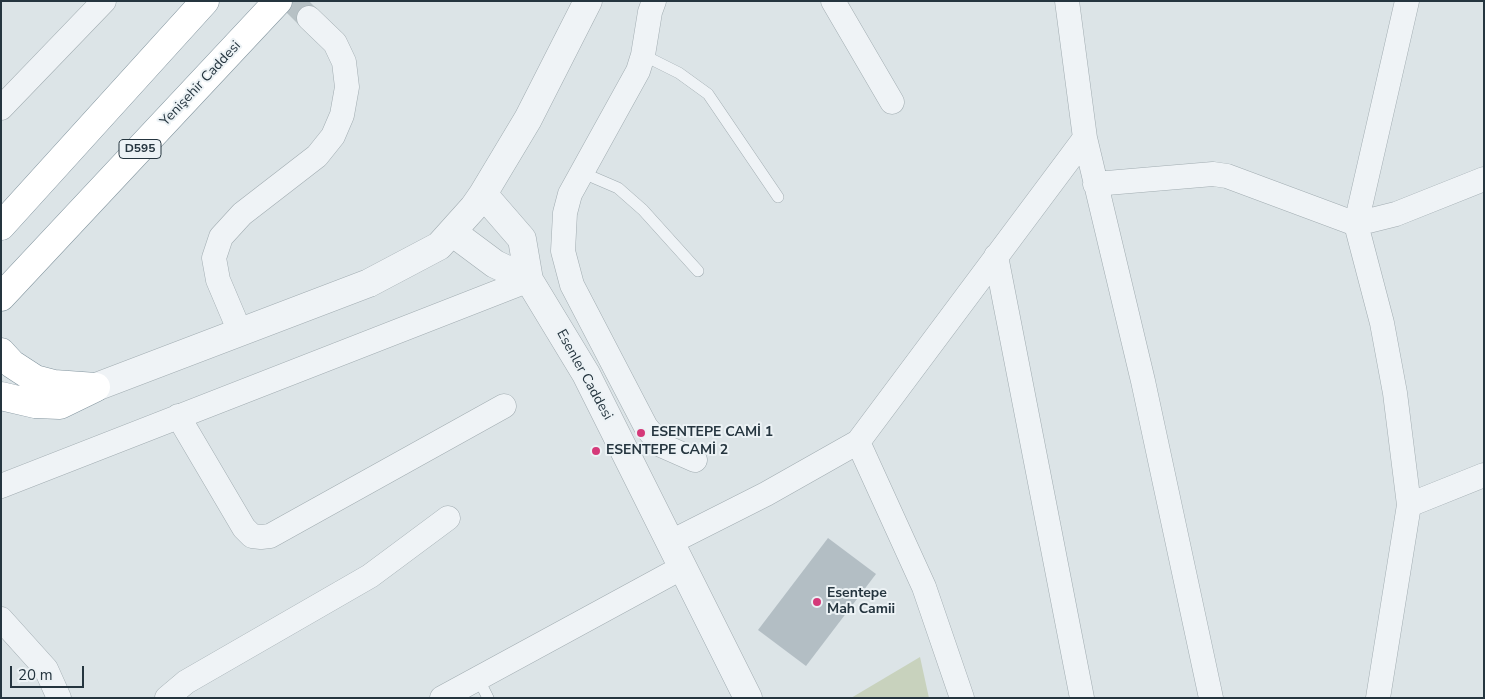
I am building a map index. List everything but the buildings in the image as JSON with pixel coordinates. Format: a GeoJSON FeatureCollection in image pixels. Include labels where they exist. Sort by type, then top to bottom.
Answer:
{"type":"FeatureCollection","features":[{"type":"Feature","properties":{"kind":"highway"},"geometry":{"type":"LineString","coordinates":[[1,226],[205,1]]}},
{"type":"Feature","properties":{"kind":"highway","name":"Yenişehir Caddesi"},"geometry":{"type":"LineString","coordinates":[[1,298],[278,1]]}},
{"type":"Feature","properties":{"kind":"highway"},"geometry":{"type":"LineString","coordinates":[[1,352],[12,364],[35,379],[54,384],[96,387]]}},
{"type":"Feature","properties":{"kind":"highway"},"geometry":{"type":"LineString","coordinates":[[1,396],[35,404],[60,405],[96,387]]}},
{"type":"Feature","properties":{"kind":"street"},"geometry":{"type":"LineString","coordinates":[[1,108],[104,1]]}},
{"type":"Feature","properties":{"kind":"street"},"geometry":{"type":"LineString","coordinates":[[96,387],[369,283],[439,246],[474,207],[528,119],[588,1]]}},
{"type":"Feature","properties":{"kind":"street"},"geometry":{"type":"LineString","coordinates":[[654,1],[650,12],[644,56],[621,105],[570,194],[562,233],[566,268],[572,285],[646,427],[661,445],[695,460]]}},
{"type":"Feature","properties":{"kind":"street"},"geometry":{"type":"LineString","coordinates":[[833,1],[892,102]]}},
{"type":"Feature","properties":{"kind":"street"},"geometry":{"type":"LineString","coordinates":[[1067,1],[1085,138],[1143,381],[1211,698]]}},
{"type":"Feature","properties":{"kind":"street"},"geometry":{"type":"LineString","coordinates":[[1378,698],[1408,505],[1396,393],[1382,323],[1356,224],[1407,1]]}},
{"type":"Feature","properties":{"kind":"street"},"geometry":{"type":"LineString","coordinates":[[240,332],[218,280],[214,258],[222,237],[242,214],[317,156],[333,136],[342,115],[347,86],[344,62],[335,43],[309,18]]}},
{"type":"Feature","properties":{"kind":"street"},"geometry":{"type":"LineString","coordinates":[[671,542],[766,494],[858,442],[1085,138]]}},
{"type":"Feature","properties":{"kind":"street"},"geometry":{"type":"LineString","coordinates":[[1095,184],[1213,174],[1227,176],[1356,224],[1396,214],[1484,180]]}},
{"type":"Feature","properties":{"kind":"street","name":"Esenler Caddesi"},"geometry":{"type":"LineString","coordinates":[[482,194],[522,239],[529,280],[586,374],[748,698]]}},
{"type":"Feature","properties":{"kind":"street"},"geometry":{"type":"LineString","coordinates":[[452,232],[495,264],[529,280]]}},
{"type":"Feature","properties":{"kind":"street"},"geometry":{"type":"LineString","coordinates":[[996,256],[1082,698]]}},
{"type":"Feature","properties":{"kind":"street"},"geometry":{"type":"LineString","coordinates":[[1,486],[178,416],[306,369],[529,280]]}},
{"type":"Feature","properties":{"kind":"street"},"geometry":{"type":"LineString","coordinates":[[178,416],[244,528],[252,536],[261,537],[270,536],[504,406]]}},
{"type":"Feature","properties":{"kind":"street"},"geometry":{"type":"LineString","coordinates":[[858,442],[924,587],[962,698]]}},
{"type":"Feature","properties":{"kind":"street"},"geometry":{"type":"LineString","coordinates":[[1408,505],[1484,475]]}},
{"type":"Feature","properties":{"kind":"street"},"geometry":{"type":"LineString","coordinates":[[167,698],[186,682],[370,576],[448,518]]}},
{"type":"Feature","properties":{"kind":"street"},"geometry":{"type":"LineString","coordinates":[[442,698],[483,688],[683,566]]}},
{"type":"Feature","properties":{"kind":"street"},"geometry":{"type":"LineString","coordinates":[[1,619],[46,669],[60,698]]}},
{"type":"Feature","properties":{"kind":"lane"},"geometry":{"type":"LineString","coordinates":[[644,56],[679,73],[708,94],[778,197]]}},
{"type":"Feature","properties":{"kind":"lane"},"geometry":{"type":"LineString","coordinates":[[582,173],[618,188],[624,193],[643,210],[698,271]]}},
{"type":"Feature","properties":{"kind":"green space"},"geometry":{"type":"Polygon","coordinates":[[[920,657],[929,698],[851,698],[920,657]]]}},
{"type":"Feature","properties":{"kind":"tunnel"},"geometry":{"type":"LineString","coordinates":[[292,1],[309,18]]}},
{"type":"Feature","properties":{"kind":"place","name":"ESENTEPE CAMİ 1"},"geometry":{"type":"Point","coordinates":[641,433]}},
{"type":"Feature","properties":{"kind":"place","name":"ESENTEPE CAMİ 2"},"geometry":{"type":"Point","coordinates":[596,451]}},
{"type":"Feature","properties":{"kind":"place","name":"Esentepe Mah Camii"},"geometry":{"type":"Point","coordinates":[817,602]}}]}
